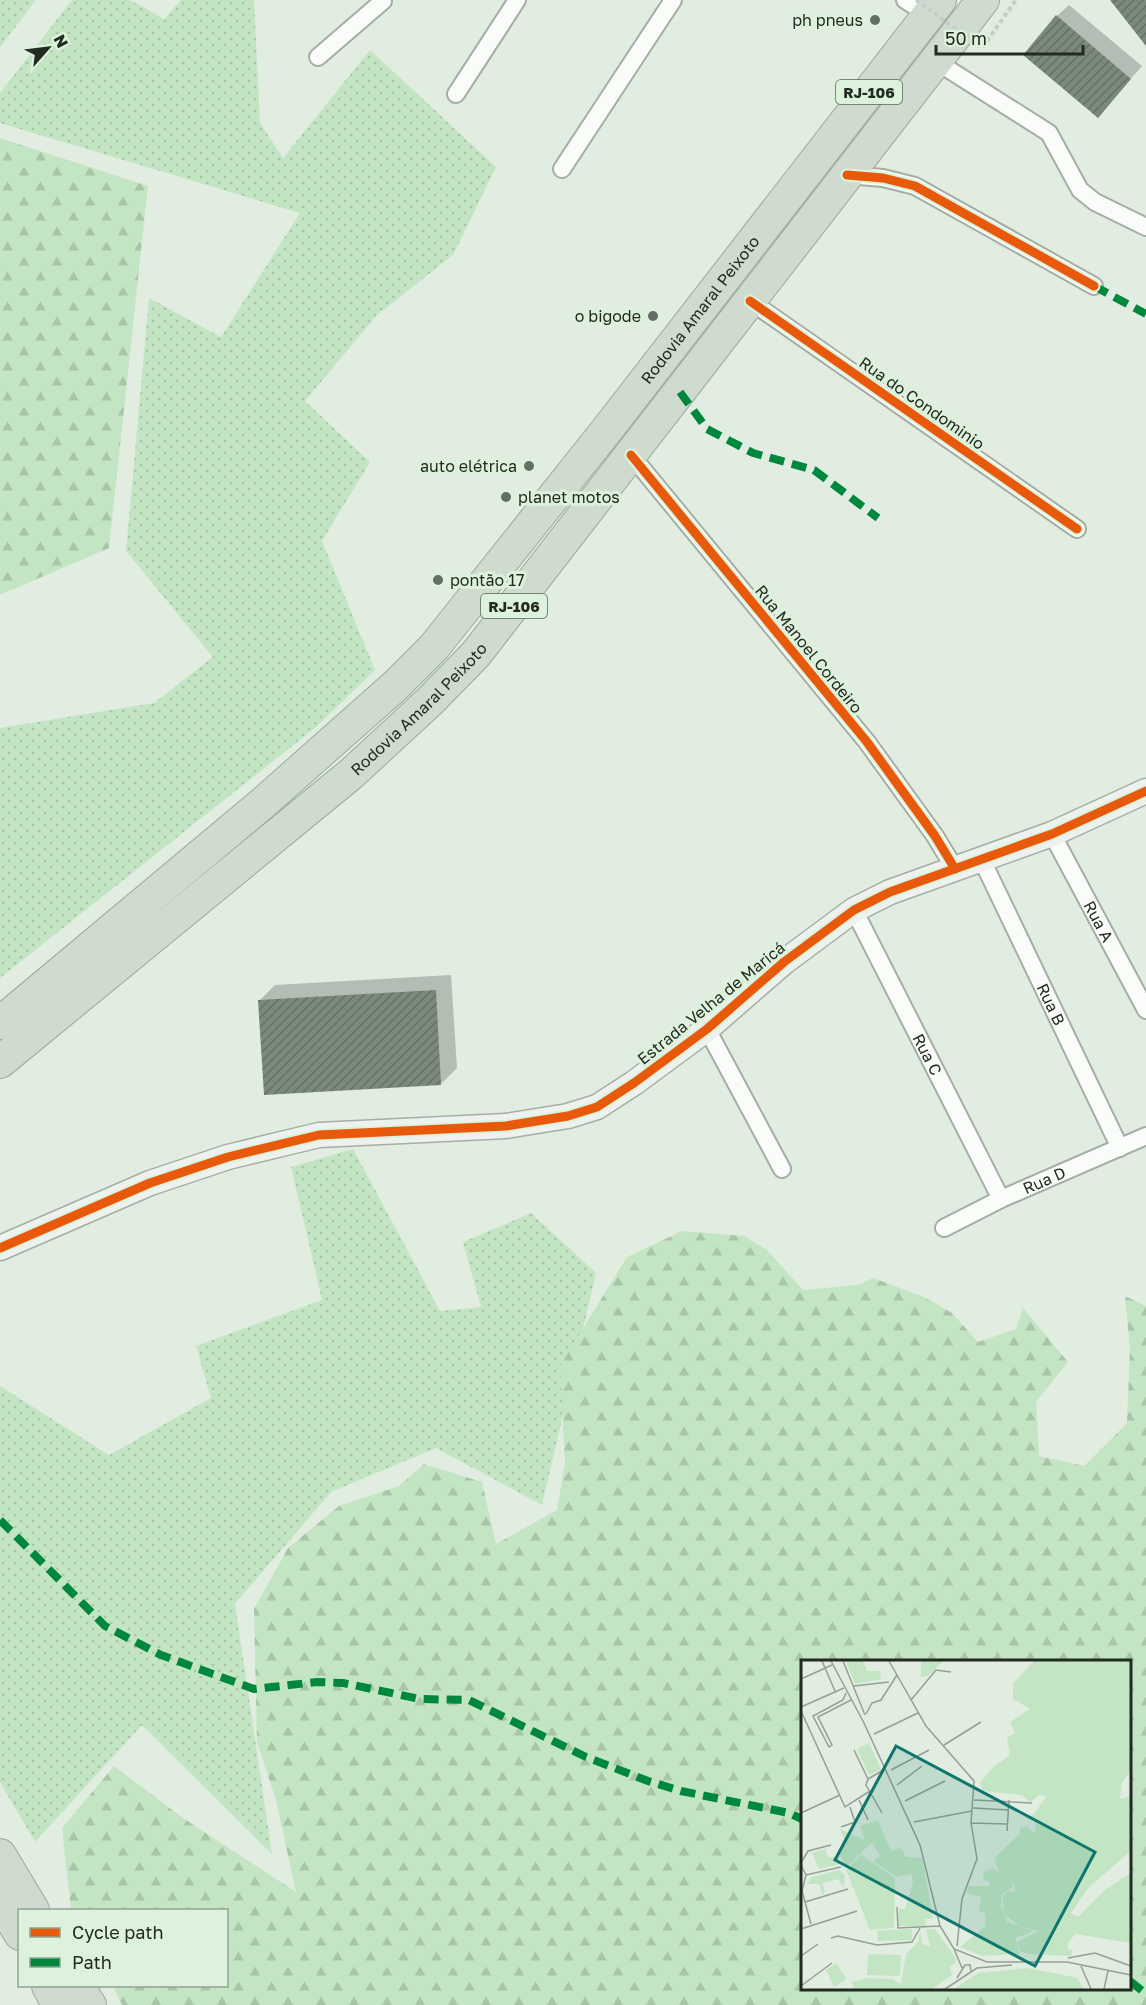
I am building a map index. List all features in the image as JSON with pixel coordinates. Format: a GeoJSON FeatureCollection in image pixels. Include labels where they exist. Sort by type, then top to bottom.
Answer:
{"type":"FeatureCollection","features":[{"type":"Feature","properties":{"kind":"highway","name":"Rodovia Amaral Peixoto"},"geometry":{"type":"LineString","coordinates":[[0,1062],[351,774],[429,702],[476,654],[983,0]]}},
{"type":"Feature","properties":{"kind":"highway","name":"Rodovia Amaral Peixoto"},"geometry":{"type":"LineString","coordinates":[[0,1023],[263,803],[395,686],[434,647],[613,422],[922,4]]}},
{"type":"Feature","properties":{"kind":"highway"},"geometry":{"type":"LineString","coordinates":[[0,1855],[32,1909]]}},
{"type":"Feature","properties":{"kind":"highway"},"geometry":{"type":"LineString","coordinates":[[0,1900],[18,1931]]}},
{"type":"Feature","properties":{"kind":"highway"},"geometry":{"type":"LineString","coordinates":[[49,1987],[58,2005]]}},
{"type":"Feature","properties":{"kind":"highway"},"geometry":{"type":"LineString","coordinates":[[79,1987],[90,2005]]}},
{"type":"Feature","properties":{"kind":"street"},"geometry":{"type":"LineString","coordinates":[[318,57],[383,0]]}},
{"type":"Feature","properties":{"kind":"street"},"geometry":{"type":"LineString","coordinates":[[456,94],[517,0]]}},
{"type":"Feature","properties":{"kind":"street"},"geometry":{"type":"LineString","coordinates":[[562,169],[672,0]]}},
{"type":"Feature","properties":{"kind":"street"},"geometry":{"type":"LineString","coordinates":[[937,62],[1049,133],[1057,143],[1080,190],[1095,202],[1146,227]]}},
{"type":"Feature","properties":{"kind":"street"},"geometry":{"type":"LineString","coordinates":[[848,174],[883,178],[915,186],[1094,286]]}},
{"type":"Feature","properties":{"kind":"street","name":"Rua do Condominio"},"geometry":{"type":"LineString","coordinates":[[750,301],[1077,529]]}},
{"type":"Feature","properties":{"kind":"street","name":"Rua Manoel Cordeiro"},"geometry":{"type":"LineString","coordinates":[[631,455],[867,742],[935,836],[955,869]]}},
{"type":"Feature","properties":{"kind":"street","name":"Estrada Velha de Maricá"},"geometry":{"type":"LineString","coordinates":[[0,1248],[150,1183],[228,1157],[319,1135],[506,1126],[568,1116],[606,1101],[706,1029],[784,962],[854,910],[890,892],[1052,834],[1146,791]]}},
{"type":"Feature","properties":{"kind":"street","name":"Rua A"},"geometry":{"type":"LineString","coordinates":[[1052,834],[1146,1010]]}},
{"type":"Feature","properties":{"kind":"street","name":"Rua B"},"geometry":{"type":"LineString","coordinates":[[982,860],[1120,1148]]}},
{"type":"Feature","properties":{"kind":"street","name":"Rua C"},"geometry":{"type":"LineString","coordinates":[[854,910],[1001,1199]]}},
{"type":"Feature","properties":{"kind":"street"},"geometry":{"type":"LineString","coordinates":[[706,1029],[782,1169]]}},
{"type":"Feature","properties":{"kind":"street","name":"Rua D"},"geometry":{"type":"LineString","coordinates":[[944,1228],[1001,1199],[1146,1136]]}},
{"type":"Feature","properties":{"kind":"path"},"geometry":{"type":"LineString","coordinates":[[922,4],[982,48],[1016,0]]}},
{"type":"Feature","properties":{"kind":"green space"},"geometry":{"type":"Polygon","coordinates":[[[0,0],[36,0],[0,47],[0,0]]]}},
{"type":"Feature","properties":{"kind":"green space"},"geometry":{"type":"Polygon","coordinates":[[[72,0],[130,0],[164,19],[181,0],[254,0],[260,123],[283,158],[370,50],[496,167],[453,255],[376,316],[305,401],[370,462],[322,541],[375,670],[315,728],[0,978],[0,728],[154,703],[213,657],[126,551],[149,298],[221,337],[300,213],[0,123],[0,93],[72,0]]]}},
{"type":"Feature","properties":{"kind":"green space"},"geometry":{"type":"Polygon","coordinates":[[[0,138],[148,186],[109,548],[0,595],[0,138]]]}},
{"type":"Feature","properties":{"kind":"green space"},"geometry":{"type":"Polygon","coordinates":[[[353,1149],[440,1311],[481,1307],[463,1242],[531,1213],[596,1273],[542,1505],[436,1448],[331,1492],[235,1604],[272,1854],[142,1725],[35,1842],[0,1782],[0,1386],[109,1455],[211,1398],[196,1346],[322,1300],[291,1167],[353,1149]]]}},
{"type":"Feature","properties":{"kind":"green space"},"geometry":{"type":"Polygon","coordinates":[[[682,1231],[744,1236],[767,1250],[803,1290],[858,1285],[873,1278],[924,1297],[952,1313],[978,1342],[1016,1329],[1023,1308],[1068,1362],[1036,1402],[1039,1456],[1084,1466],[1127,1423],[1130,1349],[1125,1296],[1146,1306],[1146,2005],[122,2005],[113,1987],[228,1987],[228,1909],[71,1909],[62,1828],[114,1766],[183,1818],[296,1892],[276,1800],[257,1742],[254,1609],[288,1548],[339,1506],[399,1486],[424,1464],[482,1482],[496,1544],[557,1510],[565,1463],[560,1366],[627,1257],[682,1231]]]}},
{"type":"Feature","properties":{"kind":"building"},"geometry":{"type":"Polygon","coordinates":[[[1110,0],[1146,0],[1146,46],[1110,0]]]}},
{"type":"Feature","properties":{"kind":"building"},"geometry":{"type":"Polygon","coordinates":[[[1056,15],[1131,79],[1098,118],[1023,55],[1056,15]]]}},
{"type":"Feature","properties":{"kind":"building"},"geometry":{"type":"Polygon","coordinates":[[[436,990],[441,1085],[264,1095],[258,1000],[436,990]]]}},
{"type":"Feature","properties":{"kind":"marked path"},"geometry":{"type":"LineString","coordinates":[[1094,286],[1146,314]]}},
{"type":"Feature","properties":{"kind":"marked path"},"geometry":{"type":"LineString","coordinates":[[680,392],[707,429],[753,453],[814,470],[878,518]]}},
{"type":"Feature","properties":{"kind":"marked path"},"geometry":{"type":"LineString","coordinates":[[0,1520],[105,1626],[161,1655],[254,1689],[317,1682],[343,1683],[420,1699],[469,1700],[586,1757],[648,1781],[681,1791],[789,1813],[801,1819]]}},
{"type":"Feature","properties":{"kind":"marked path"},"geometry":{"type":"LineString","coordinates":[[1131,1982],[1146,1994]]}},
{"type":"Feature","properties":{"kind":"cycle path"},"geometry":{"type":"LineString","coordinates":[[847,175],[883,178],[915,186],[1094,286]]}},
{"type":"Feature","properties":{"kind":"cycle path"},"geometry":{"type":"LineString","coordinates":[[750,301],[1077,529]]}},
{"type":"Feature","properties":{"kind":"cycle path"},"geometry":{"type":"LineString","coordinates":[[631,455],[867,742],[935,836],[955,869]]}},
{"type":"Feature","properties":{"kind":"cycle path"},"geometry":{"type":"LineString","coordinates":[[0,1248],[150,1183],[228,1157],[319,1135],[506,1126],[568,1116],[597,1107],[634,1083],[707,1029],[784,962],[854,910],[890,892],[1052,834],[1146,791]]}},
{"type":"Feature","properties":{"kind":"place","name":"ph pneus"},"geometry":{"type":"Point","coordinates":[875,20]}},
{"type":"Feature","properties":{"kind":"place","name":"o bigode"},"geometry":{"type":"Point","coordinates":[653,316]}},
{"type":"Feature","properties":{"kind":"place","name":"auto elétrica"},"geometry":{"type":"Point","coordinates":[529,466]}},
{"type":"Feature","properties":{"kind":"place","name":"planet motos"},"geometry":{"type":"Point","coordinates":[506,497]}},
{"type":"Feature","properties":{"kind":"place","name":"pontão 17"},"geometry":{"type":"Point","coordinates":[438,580]}}]}
